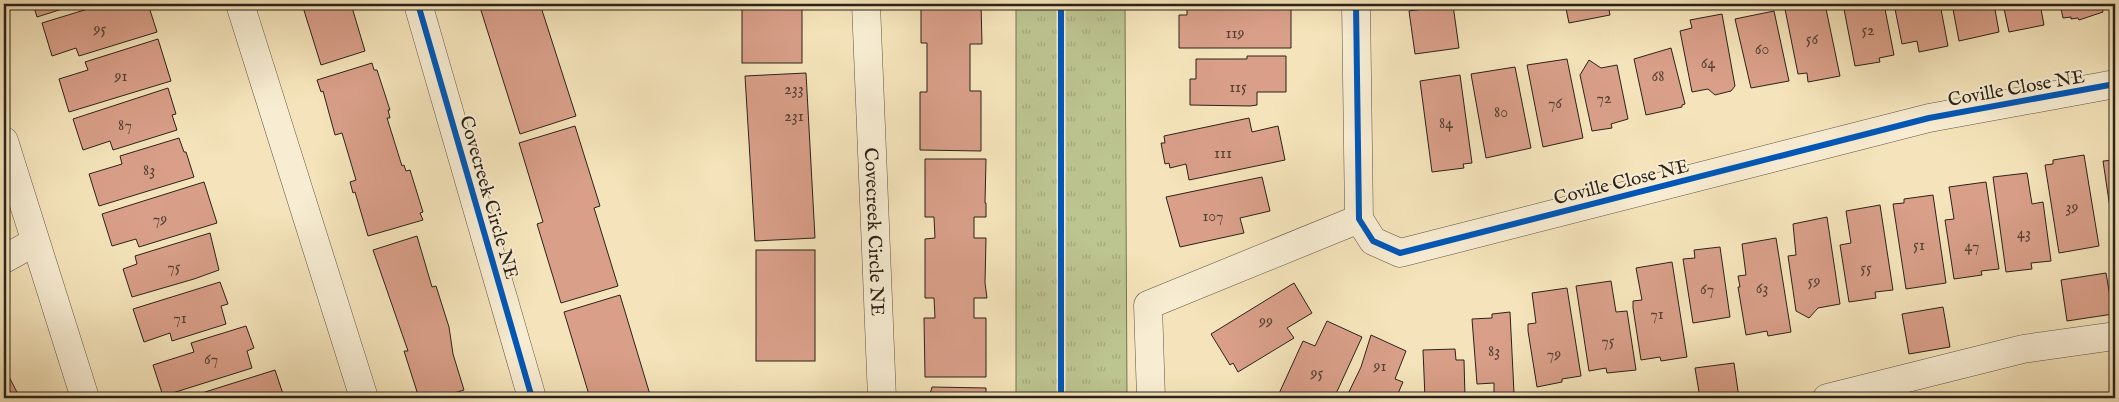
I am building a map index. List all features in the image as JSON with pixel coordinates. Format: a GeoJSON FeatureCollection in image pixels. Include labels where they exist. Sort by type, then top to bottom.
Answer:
{"type":"FeatureCollection","features":[{"type":"Feature","properties":{"kind":"street"},"geometry":{"type":"LineString","coordinates":[[240,4],[364,398]]}},
{"type":"Feature","properties":{"kind":"street","name":"Covecreek Circle NE"},"geometry":{"type":"LineString","coordinates":[[418,4],[532,398]]}},
{"type":"Feature","properties":{"kind":"street","name":"Covecreek Circle NE"},"geometry":{"type":"LineString","coordinates":[[866,4],[882,398]]}},
{"type":"Feature","properties":{"kind":"street"},"geometry":{"type":"LineString","coordinates":[[1151,398],[1148,305],[1359,219],[1356,4]]}},
{"type":"Feature","properties":{"kind":"street","name":"Coville Close NE"},"geometry":{"type":"LineString","coordinates":[[1359,219],[1373,241],[1400,253],[1929,118],[2115,84]]}},
{"type":"Feature","properties":{"kind":"street"},"geometry":{"type":"LineString","coordinates":[[4,141],[85,398]]}},
{"type":"Feature","properties":{"kind":"street"},"geometry":{"type":"LineString","coordinates":[[4,259],[35,242]]}},
{"type":"Feature","properties":{"kind":"street"},"geometry":{"type":"LineString","coordinates":[[1827,398],[2023,349],[2115,336]]}},
{"type":"Feature","properties":{"kind":"green space"},"geometry":{"type":"Polygon","coordinates":[[[1016,4],[1125,4],[1127,398],[1016,398],[1016,4]]]}},
{"type":"Feature","properties":{"kind":"building"},"geometry":{"type":"Polygon","coordinates":[[[33,4],[78,4],[37,17],[33,4]]]}},
{"type":"Feature","properties":{"kind":"building"},"geometry":{"type":"Polygon","coordinates":[[[104,4],[148,4],[157,32],[79,56],[76,48],[52,56],[42,23],[104,4]]]}},
{"type":"Feature","properties":{"kind":"building"},"geometry":{"type":"Polygon","coordinates":[[[302,4],[351,4],[365,51],[321,65],[302,4]]]}},
{"type":"Feature","properties":{"kind":"building"},"geometry":{"type":"Polygon","coordinates":[[[479,4],[540,4],[576,116],[520,134],[479,4]]]}},
{"type":"Feature","properties":{"kind":"building"},"geometry":{"type":"Polygon","coordinates":[[[742,4],[802,4],[802,63],[742,63],[742,4]]]}},
{"type":"Feature","properties":{"kind":"building"},"geometry":{"type":"Polygon","coordinates":[[[921,4],[981,4],[982,44],[970,44],[970,91],[981,91],[981,151],[920,150],[920,92],[927,92],[927,43],[921,43],[921,4]]]}},
{"type":"Feature","properties":{"kind":"building"},"geometry":{"type":"Polygon","coordinates":[[[1187,4],[1260,4],[1260,7],[1291,7],[1291,48],[1179,48],[1179,15],[1187,15],[1187,4]]]}},
{"type":"Feature","properties":{"kind":"building"},"geometry":{"type":"Polygon","coordinates":[[[1565,4],[1608,4],[1610,15],[1569,23],[1565,4]]]}},
{"type":"Feature","properties":{"kind":"building"},"geometry":{"type":"Polygon","coordinates":[[[1620,4],[1647,4],[1621,9],[1620,4]]]}},
{"type":"Feature","properties":{"kind":"building"},"geometry":{"type":"Polygon","coordinates":[[[1784,4],[1825,4],[1840,76],[1808,82],[1807,73],[1798,74],[1784,4]]]}},
{"type":"Feature","properties":{"kind":"building"},"geometry":{"type":"Polygon","coordinates":[[[1843,4],[1884,4],[1894,55],[1879,58],[1880,62],[1855,66],[1843,4]]]}},
{"type":"Feature","properties":{"kind":"building"},"geometry":{"type":"Polygon","coordinates":[[[1894,4],[1940,4],[1948,46],[1919,52],[1917,41],[1902,44],[1894,4]]]}},
{"type":"Feature","properties":{"kind":"building"},"geometry":{"type":"Polygon","coordinates":[[[1952,4],[1994,4],[1999,32],[1959,41],[1952,4]]]}},
{"type":"Feature","properties":{"kind":"building"},"geometry":{"type":"Polygon","coordinates":[[[2003,4],[2040,4],[2044,25],[2009,32],[2003,4]]]}},
{"type":"Feature","properties":{"kind":"building"},"geometry":{"type":"Polygon","coordinates":[[[2060,4],[2101,4],[2103,12],[2079,20],[2078,18],[2071,19],[2071,17],[2063,18],[2060,4]]]}},
{"type":"Feature","properties":{"kind":"building"},"geometry":{"type":"Polygon","coordinates":[[[2111,4],[2115,4],[2115,10],[2112,11],[2111,4]]]}},
{"type":"Feature","properties":{"kind":"building"},"geometry":{"type":"Polygon","coordinates":[[[1453,5],[1459,48],[1415,54],[1409,11],[1453,5]]]}},
{"type":"Feature","properties":{"kind":"building"},"geometry":{"type":"Polygon","coordinates":[[[1774,11],[1789,81],[1751,88],[1735,19],[1774,11]]]}},
{"type":"Feature","properties":{"kind":"building"},"geometry":{"type":"Polygon","coordinates":[[[1722,14],[1735,86],[1731,91],[1715,95],[1708,89],[1692,92],[1680,31],[1692,28],[1690,20],[1722,14]]]}},
{"type":"Feature","properties":{"kind":"building"},"geometry":{"type":"Polygon","coordinates":[[[158,39],[171,81],[69,112],[59,79],[88,70],[85,62],[158,39]]]}},
{"type":"Feature","properties":{"kind":"building"},"geometry":{"type":"Polygon","coordinates":[[[1671,48],[1685,104],[1682,107],[1646,115],[1634,59],[1671,48]]]}},
{"type":"Feature","properties":{"kind":"building"},"geometry":{"type":"Polygon","coordinates":[[[1247,56],[1286,56],[1286,92],[1257,92],[1257,105],[1250,106],[1190,105],[1190,79],[1196,79],[1196,59],[1247,59],[1247,56]]]}},
{"type":"Feature","properties":{"kind":"building"},"geometry":{"type":"Polygon","coordinates":[[[1567,59],[1583,138],[1543,147],[1527,65],[1567,59]]]}},
{"type":"Feature","properties":{"kind":"building"},"geometry":{"type":"Polygon","coordinates":[[[1589,60],[1601,68],[1617,65],[1628,119],[1611,124],[1612,128],[1592,131],[1580,75],[1589,60]]]}},
{"type":"Feature","properties":{"kind":"building"},"geometry":{"type":"Polygon","coordinates":[[[372,63],[374,70],[377,70],[390,110],[388,110],[390,118],[387,118],[402,166],[404,165],[406,171],[410,170],[423,212],[420,213],[423,220],[368,236],[355,192],[353,193],[350,182],[356,180],[342,133],[335,135],[323,91],[321,92],[317,80],[372,63]]]}},
{"type":"Feature","properties":{"kind":"building"},"geometry":{"type":"Polygon","coordinates":[[[1515,67],[1531,148],[1486,158],[1471,74],[1515,67]]]}},
{"type":"Feature","properties":{"kind":"building"},"geometry":{"type":"Polygon","coordinates":[[[806,73],[815,238],[755,241],[745,76],[806,73]]]}},
{"type":"Feature","properties":{"kind":"building"},"geometry":{"type":"Polygon","coordinates":[[[1460,75],[1472,163],[1463,164],[1464,168],[1432,172],[1420,81],[1460,75]]]}},
{"type":"Feature","properties":{"kind":"building"},"geometry":{"type":"Polygon","coordinates":[[[168,88],[176,114],[172,115],[177,130],[113,150],[110,141],[83,150],[73,119],[168,88]]]}},
{"type":"Feature","properties":{"kind":"building"},"geometry":{"type":"Polygon","coordinates":[[[1249,118],[1252,132],[1278,126],[1285,160],[1189,180],[1186,164],[1170,168],[1169,163],[1165,164],[1161,143],[1165,143],[1164,136],[1249,118]]]}},
{"type":"Feature","properties":{"kind":"building"},"geometry":{"type":"Polygon","coordinates":[[[575,126],[600,206],[594,208],[618,286],[561,303],[537,224],[543,222],[519,143],[575,126]]]}},
{"type":"Feature","properties":{"kind":"building"},"geometry":{"type":"Polygon","coordinates":[[[179,138],[184,152],[186,152],[194,177],[99,206],[89,174],[122,164],[120,156],[179,138]]]}},
{"type":"Feature","properties":{"kind":"building"},"geometry":{"type":"Polygon","coordinates":[[[2084,155],[2099,246],[2059,253],[2045,165],[2053,164],[2053,160],[2084,155]]]}},
{"type":"Feature","properties":{"kind":"building"},"geometry":{"type":"Polygon","coordinates":[[[925,159],[986,159],[986,217],[974,217],[974,238],[986,238],[985,283],[987,298],[974,298],[974,318],[986,318],[986,377],[925,377],[924,318],[935,318],[934,298],[925,298],[925,239],[935,238],[934,217],[925,217],[925,159]]]}},
{"type":"Feature","properties":{"kind":"building"},"geometry":{"type":"Polygon","coordinates":[[[2115,160],[2115,227],[2113,228],[2103,161],[2115,160]]]}},
{"type":"Feature","properties":{"kind":"building"},"geometry":{"type":"Polygon","coordinates":[[[2027,173],[2032,204],[2043,202],[2051,261],[2031,263],[2032,269],[2006,272],[1993,177],[2027,173]]]}},
{"type":"Feature","properties":{"kind":"building"},"geometry":{"type":"Polygon","coordinates":[[[1262,177],[1270,211],[1240,218],[1244,233],[1180,247],[1166,197],[1262,177]]]}},
{"type":"Feature","properties":{"kind":"building"},"geometry":{"type":"Polygon","coordinates":[[[204,182],[217,223],[139,247],[136,239],[112,246],[102,214],[204,182]]]}},
{"type":"Feature","properties":{"kind":"building"},"geometry":{"type":"Polygon","coordinates":[[[1986,182],[1999,269],[1981,271],[1982,275],[1954,279],[1945,220],[1954,219],[1949,187],[1986,182]]]}},
{"type":"Feature","properties":{"kind":"building"},"geometry":{"type":"Polygon","coordinates":[[[1933,195],[1946,283],[1906,289],[1893,204],[1904,203],[1904,199],[1933,195]]]}},
{"type":"Feature","properties":{"kind":"building"},"geometry":{"type":"Polygon","coordinates":[[[1880,205],[1893,290],[1875,292],[1876,298],[1849,302],[1840,245],[1851,243],[1846,211],[1880,205]]]}},
{"type":"Feature","properties":{"kind":"building"},"geometry":{"type":"Polygon","coordinates":[[[1827,217],[1840,304],[1818,308],[1809,318],[1796,311],[1788,256],[1796,255],[1793,224],[1827,217]]]}},
{"type":"Feature","properties":{"kind":"building"},"geometry":{"type":"Polygon","coordinates":[[[210,233],[219,270],[132,297],[123,269],[137,264],[135,256],[210,233]]]}},
{"type":"Feature","properties":{"kind":"building"},"geometry":{"type":"Polygon","coordinates":[[[417,236],[432,287],[436,286],[449,327],[453,354],[464,390],[438,398],[419,398],[404,351],[408,351],[373,250],[417,236]]]}},
{"type":"Feature","properties":{"kind":"building"},"geometry":{"type":"Polygon","coordinates":[[[1776,238],[1791,332],[1768,336],[1767,331],[1746,335],[1738,287],[1740,287],[1738,276],[1746,275],[1742,244],[1776,238]]]}},
{"type":"Feature","properties":{"kind":"building"},"geometry":{"type":"Polygon","coordinates":[[[1720,247],[1730,317],[1693,323],[1683,259],[1695,258],[1694,250],[1720,247]]]}},
{"type":"Feature","properties":{"kind":"building"},"geometry":{"type":"Polygon","coordinates":[[[756,250],[815,250],[815,361],[756,361],[756,250]]]}},
{"type":"Feature","properties":{"kind":"building"},"geometry":{"type":"Polygon","coordinates":[[[1672,262],[1687,357],[1661,361],[1660,357],[1641,360],[1633,308],[1633,301],[1642,300],[1636,268],[1672,262]]]}},
{"type":"Feature","properties":{"kind":"building"},"geometry":{"type":"Polygon","coordinates":[[[2106,273],[2113,314],[2067,321],[2061,280],[2106,273]]]}},
{"type":"Feature","properties":{"kind":"building"},"geometry":{"type":"Polygon","coordinates":[[[1611,281],[1616,312],[1627,311],[1636,370],[1607,373],[1606,368],[1589,371],[1576,286],[1611,281]]]}},
{"type":"Feature","properties":{"kind":"building"},"geometry":{"type":"Polygon","coordinates":[[[220,282],[228,304],[221,306],[226,324],[172,341],[170,333],[144,342],[133,309],[220,282]]]}},
{"type":"Feature","properties":{"kind":"building"},"geometry":{"type":"Polygon","coordinates":[[[1294,283],[1312,313],[1287,328],[1294,338],[1238,372],[1233,363],[1230,365],[1211,334],[1294,283]]]}},
{"type":"Feature","properties":{"kind":"building"},"geometry":{"type":"Polygon","coordinates":[[[1567,288],[1581,376],[1562,379],[1562,382],[1537,387],[1528,331],[1528,324],[1536,323],[1532,293],[1567,288]]]}},
{"type":"Feature","properties":{"kind":"building"},"geometry":{"type":"Polygon","coordinates":[[[620,295],[651,398],[590,398],[564,312],[620,295]]]}},
{"type":"Feature","properties":{"kind":"building"},"geometry":{"type":"Polygon","coordinates":[[[1943,307],[1950,347],[1909,354],[1902,314],[1943,307]]]}},
{"type":"Feature","properties":{"kind":"building"},"geometry":{"type":"Polygon","coordinates":[[[1510,312],[1514,393],[1494,393],[1494,383],[1477,384],[1472,319],[1492,318],[1492,314],[1510,312]]]}},
{"type":"Feature","properties":{"kind":"building"},"geometry":{"type":"Polygon","coordinates":[[[1327,321],[1362,337],[1334,398],[1277,398],[1303,341],[1315,346],[1327,321]]]}},
{"type":"Feature","properties":{"kind":"building"},"geometry":{"type":"Polygon","coordinates":[[[246,326],[254,348],[247,351],[252,368],[163,396],[153,365],[194,352],[191,343],[246,326]]]}},
{"type":"Feature","properties":{"kind":"building"},"geometry":{"type":"Polygon","coordinates":[[[1371,335],[1406,351],[1395,379],[1403,382],[1396,398],[1346,398],[1361,367],[1371,335]]]}},
{"type":"Feature","properties":{"kind":"building"},"geometry":{"type":"Polygon","coordinates":[[[1455,349],[1456,360],[1464,360],[1465,398],[1425,398],[1423,350],[1455,349]]]}},
{"type":"Feature","properties":{"kind":"building"},"geometry":{"type":"Polygon","coordinates":[[[1734,363],[1739,398],[1700,398],[1695,368],[1734,363]]]}},
{"type":"Feature","properties":{"kind":"building"},"geometry":{"type":"Polygon","coordinates":[[[4,367],[20,398],[4,398],[4,367]]]}},
{"type":"Feature","properties":{"kind":"building"},"geometry":{"type":"Polygon","coordinates":[[[275,370],[283,394],[279,396],[280,398],[186,398],[275,370]]]}},
{"type":"Feature","properties":{"kind":"building"},"geometry":{"type":"Polygon","coordinates":[[[932,387],[986,388],[986,398],[929,398],[932,387]]]}},
{"type":"Feature","properties":{"kind":"cycle path"},"geometry":{"type":"LineString","coordinates":[[418,4],[532,398]]}},
{"type":"Feature","properties":{"kind":"cycle path"},"geometry":{"type":"LineString","coordinates":[[1061,4],[1061,398]]}},
{"type":"Feature","properties":{"kind":"cycle path"},"geometry":{"type":"LineString","coordinates":[[1356,4],[1359,219],[1373,241],[1400,253],[1929,118],[2115,84]]}}]}
